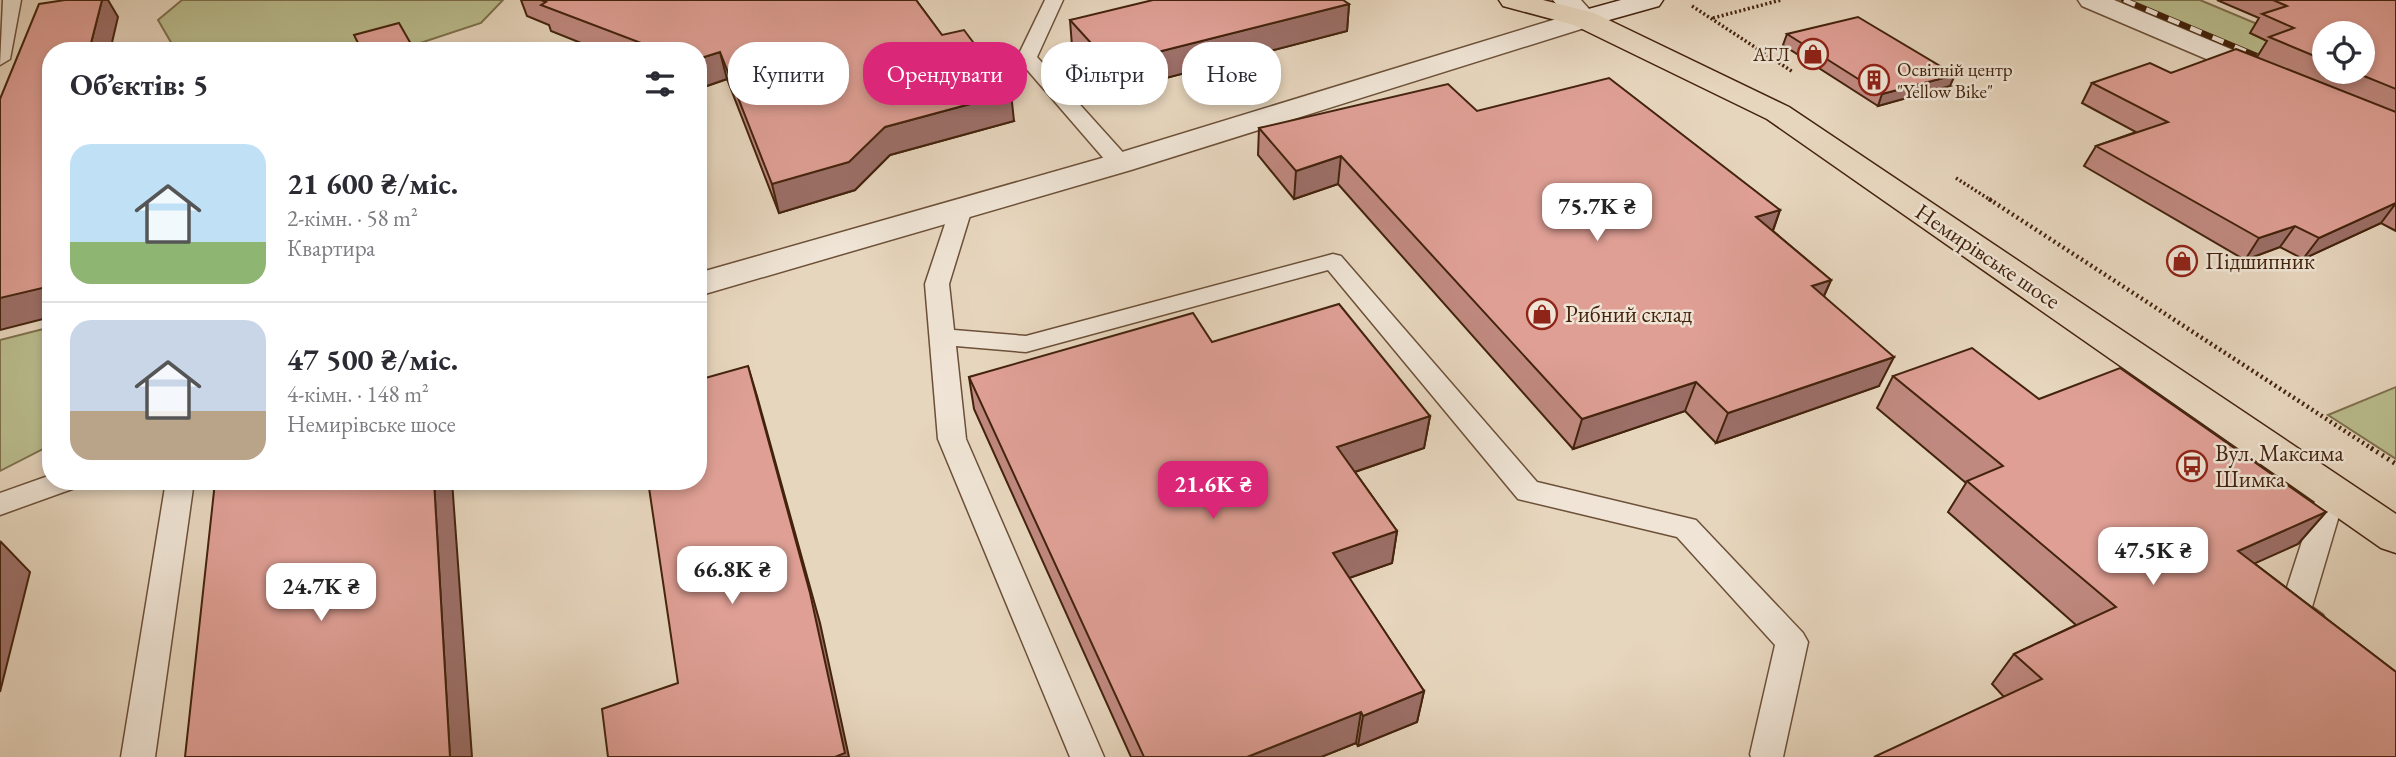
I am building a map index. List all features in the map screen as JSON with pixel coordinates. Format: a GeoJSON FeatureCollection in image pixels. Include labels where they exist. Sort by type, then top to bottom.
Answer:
{"type":"FeatureCollection","features":[{"type":"Feature","properties":{"kind":"main road","name":"Немирівське шосе"},"geometry":{"type":"LineString","coordinates":[[1512,0],[1575,9],[1779,113],[2396,536]]}},
{"type":"Feature","properties":{"kind":"street"},"geometry":{"type":"LineString","coordinates":[[707,282],[1120,163],[1575,9],[1650,0]]}},
{"type":"Feature","properties":{"kind":"street"},"geometry":{"type":"LineString","coordinates":[[2091,0],[2294,86]]}},
{"type":"Feature","properties":{"kind":"lane"},"geometry":{"type":"LineString","coordinates":[[0,59],[12,0]]}},
{"type":"Feature","properties":{"kind":"lane"},"geometry":{"type":"LineString","coordinates":[[1054,0],[1027,58],[1120,163]]}},
{"type":"Feature","properties":{"kind":"lane"},"geometry":{"type":"LineString","coordinates":[[961,209],[937,284],[952,439],[1087,757]]}},
{"type":"Feature","properties":{"kind":"lane"},"geometry":{"type":"LineString","coordinates":[[943,337],[1026,344],[1333,261],[1528,491],[1686,528],[1792,642],[1767,754]]}},
{"type":"Feature","properties":{"kind":"lane"},"geometry":{"type":"LineString","coordinates":[[0,504],[42,489]]}},
{"type":"Feature","properties":{"kind":"lane"},"geometry":{"type":"LineString","coordinates":[[138,757],[179,490]]}},
{"type":"Feature","properties":{"kind":"lane"},"geometry":{"type":"LineString","coordinates":[[2332,492],[2295,612],[2336,642]]}},
{"type":"Feature","properties":{"kind":"path"},"geometry":{"type":"LineString","coordinates":[[1682,0],[1800,76]]}},
{"type":"Feature","properties":{"kind":"path"},"geometry":{"type":"LineString","coordinates":[[1712,19],[1781,0]]}},
{"type":"Feature","properties":{"kind":"path"},"geometry":{"type":"LineString","coordinates":[[1952,175],[2396,464]]}},
{"type":"Feature","properties":{"kind":"green space"},"geometry":{"type":"Polygon","coordinates":[[[182,0],[503,0],[481,23],[423,42],[171,42],[158,20],[182,0]]]}},
{"type":"Feature","properties":{"kind":"green space"},"geometry":{"type":"Polygon","coordinates":[[[2113,0],[2123,0],[2312,79],[2312,84],[2324,84],[2396,114],[2396,120],[2113,0]]]}},
{"type":"Feature","properties":{"kind":"green space"},"geometry":{"type":"Polygon","coordinates":[[[2126,0],[2200,0],[2312,47],[2312,78],[2126,0]]]}},
{"type":"Feature","properties":{"kind":"green space"},"geometry":{"type":"Polygon","coordinates":[[[2327,84],[2372,84],[2396,113],[2327,84]]]}},
{"type":"Feature","properties":{"kind":"green space"},"geometry":{"type":"Polygon","coordinates":[[[42,329],[42,450],[0,471],[0,340],[42,329]]]}},
{"type":"Feature","properties":{"kind":"green space"},"geometry":{"type":"Polygon","coordinates":[[[2396,387],[2396,459],[2328,415],[2396,387]]]}},
{"type":"Feature","properties":{"kind":"building"},"geometry":{"type":"Polygon","coordinates":[[[65,0],[102,0],[91,42],[42,42],[42,288],[0,298],[0,99],[39,4],[65,0]]]}},
{"type":"Feature","properties":{"kind":"building"},"geometry":{"type":"Polygon","coordinates":[[[541,0],[916,0],[942,35],[964,30],[973,42],[863,42],[863,105],[967,105],[885,127],[849,162],[772,184],[741,105],[849,105],[849,42],[728,42],[728,72],[720,52],[707,56],[707,42],[638,42],[541,5],[546,2],[541,0]]]}},
{"type":"Feature","properties":{"kind":"building"},"geometry":{"type":"Polygon","coordinates":[[[1153,0],[1343,0],[1349,4],[1198,42],[1182,42],[1182,46],[1168,49],[1168,42],[1090,42],[1070,20],[1153,0]]]}},
{"type":"Feature","properties":{"kind":"building"},"geometry":{"type":"Polygon","coordinates":[[[2273,0],[2396,0],[2396,89],[2375,80],[2375,21],[2312,21],[2312,55],[2269,37],[2294,28],[2262,14],[2287,6],[2273,0]]]}},
{"type":"Feature","properties":{"kind":"building"},"geometry":{"type":"Polygon","coordinates":[[[1858,17],[1955,75],[1882,94],[1787,34],[1858,17]]]}},
{"type":"Feature","properties":{"kind":"building"},"geometry":{"type":"Polygon","coordinates":[[[399,23],[410,42],[358,42],[354,35],[399,23]]]}},
{"type":"Feature","properties":{"kind":"building"},"geometry":{"type":"Polygon","coordinates":[[[2236,49],[2312,79],[2312,84],[2325,84],[2396,112],[2396,203],[2319,238],[2295,226],[2259,238],[2096,146],[2168,122],[2092,83],[2150,63],[2171,73],[2236,49]]]}},
{"type":"Feature","properties":{"kind":"building"},"geometry":{"type":"Polygon","coordinates":[[[1609,78],[1780,210],[1756,217],[1831,280],[1812,286],[1894,357],[1728,413],[1696,382],[1582,419],[1341,156],[1296,171],[1259,128],[1448,84],[1477,111],[1609,78]]]}},
{"type":"Feature","properties":{"kind":"building"},"geometry":{"type":"Polygon","coordinates":[[[1339,304],[1430,416],[1337,447],[1397,531],[1333,553],[1424,691],[1363,716],[1361,712],[1247,757],[1144,757],[969,377],[1193,313],[1212,342],[1339,304]]]}},
{"type":"Feature","properties":{"kind":"building"},"geometry":{"type":"Polygon","coordinates":[[[1972,348],[2039,399],[2120,368],[2326,512],[2238,551],[2396,672],[2396,757],[1874,757],[2042,679],[2014,654],[2116,607],[1967,481],[2003,466],[1893,376],[1972,348]]]}},
{"type":"Feature","properties":{"kind":"building"},"geometry":{"type":"Polygon","coordinates":[[[748,366],[810,593],[845,753],[835,757],[608,757],[602,709],[678,683],[649,490],[707,490],[707,377],[748,366]]]}},
{"type":"Feature","properties":{"kind":"building"},"geometry":{"type":"Polygon","coordinates":[[[214,490],[435,490],[450,757],[185,757],[214,490]]]}},
{"type":"Feature","properties":{"kind":"railway"},"geometry":{"type":"LineString","coordinates":[[2124,0],[2276,64]]}},
{"type":"Feature","properties":{"kind":"place","name":"АТЛ"},"geometry":{"type":"Point","coordinates":[1813,54]}},
{"type":"Feature","properties":{"kind":"place","name":"Освітній центр \"Yellow Bike\""},"geometry":{"type":"Point","coordinates":[1874,80]}},
{"type":"Feature","properties":{"kind":"place","name":"Підшипник"},"geometry":{"type":"Point","coordinates":[2182,261]}},
{"type":"Feature","properties":{"kind":"place","name":"Рибний склад"},"geometry":{"type":"Point","coordinates":[1542,314]}},
{"type":"Feature","properties":{"kind":"place","name":"Вул. Максима Шимка"},"geometry":{"type":"Point","coordinates":[2192,466]}}]}
